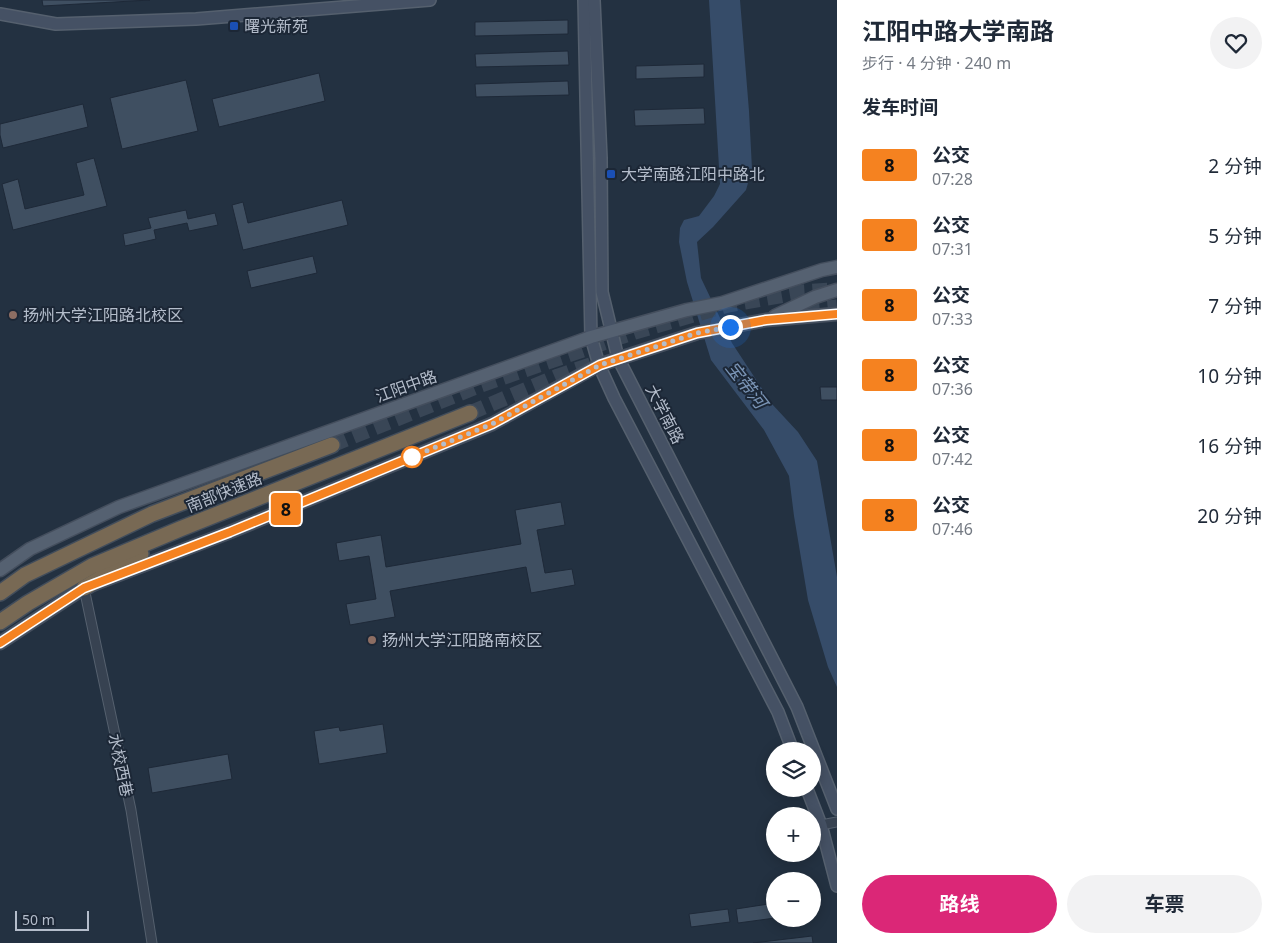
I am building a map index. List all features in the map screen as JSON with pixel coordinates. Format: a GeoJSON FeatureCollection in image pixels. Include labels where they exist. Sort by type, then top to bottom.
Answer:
{"type":"FeatureCollection","features":[{"type":"Feature","properties":{"kind":"highway","name":"南部快速路"},"geometry":{"type":"LineString","coordinates":[[0,622],[28,603],[92,566],[470,413]]}},
{"type":"Feature","properties":{"kind":"highway","name":"南部快速路"},"geometry":{"type":"LineString","coordinates":[[0,593],[25,575],[152,514],[332,445]]}},
{"type":"Feature","properties":{"kind":"highway"},"geometry":{"type":"LineString","coordinates":[[84,588],[141,554],[284,493],[321,472]]}},
{"type":"Feature","properties":{"kind":"highway"},"geometry":{"type":"LineString","coordinates":[[0,582],[107,527],[152,514]]}},
{"type":"Feature","properties":{"kind":"main road","name":"江阳中路"},"geometry":{"type":"LineString","coordinates":[[0,570],[30,549],[119,507],[591,337],[687,310],[722,303],[822,270],[837,267]]}},
{"type":"Feature","properties":{"kind":"main road"},"geometry":{"type":"LineString","coordinates":[[766,320],[815,297],[837,290]]}},
{"type":"Feature","properties":{"kind":"main road"},"geometry":{"type":"LineString","coordinates":[[0,643],[84,588],[230,532],[492,424],[600,365],[697,333],[766,320],[837,314]]}},
{"type":"Feature","properties":{"kind":"street"},"geometry":{"type":"LineString","coordinates":[[0,14],[56,24],[72,24],[196,19],[430,0]]}},
{"type":"Feature","properties":{"kind":"street"},"geometry":{"type":"LineString","coordinates":[[584,0],[591,337],[614,398],[778,712],[790,742]]}},
{"type":"Feature","properties":{"kind":"street","name":"大学南路"},"geometry":{"type":"LineString","coordinates":[[594,0],[601,158],[602,292],[618,358],[797,707],[837,809]]}},
{"type":"Feature","properties":{"kind":"street","name":"水校西巷"},"geometry":{"type":"LineString","coordinates":[[84,588],[131,810],[152,943]]}},
{"type":"Feature","properties":{"kind":"street"},"geometry":{"type":"LineString","coordinates":[[810,797],[822,825],[837,886]]}},
{"type":"Feature","properties":{"kind":"street"},"geometry":{"type":"LineString","coordinates":[[822,825],[837,822]]}},
{"type":"Feature","properties":{"kind":"water","name":"宝带河"},"geometry":{"type":"Polygon","coordinates":[[[709,0],[740,0],[752,169],[746,190],[697,242],[701,278],[732,343],[772,404],[798,432],[817,461],[837,577],[837,687],[828,667],[808,600],[789,476],[764,430],[711,360],[687,282],[679,242],[680,228],[684,220],[699,216],[714,196],[720,184],[709,0]]]}},
{"type":"Feature","properties":{"kind":"building"},"geometry":{"type":"Polygon","coordinates":[[[42,0],[150,0],[43,6],[42,0]]]}},
{"type":"Feature","properties":{"kind":"building"},"geometry":{"type":"Polygon","coordinates":[[[568,20],[568,34],[475,36],[475,22],[568,20]]]}},
{"type":"Feature","properties":{"kind":"building"},"geometry":{"type":"Polygon","coordinates":[[[568,51],[569,65],[476,67],[475,54],[568,51]]]}},
{"type":"Feature","properties":{"kind":"building"},"geometry":{"type":"Polygon","coordinates":[[[704,64],[704,77],[636,79],[636,66],[704,64]]]}},
{"type":"Feature","properties":{"kind":"building"},"geometry":{"type":"Polygon","coordinates":[[[319,73],[325,101],[219,127],[212,99],[319,73]]]}},
{"type":"Feature","properties":{"kind":"building"},"geometry":{"type":"Polygon","coordinates":[[[186,80],[198,131],[122,149],[110,98],[186,80]]]}},
{"type":"Feature","properties":{"kind":"building"},"geometry":{"type":"Polygon","coordinates":[[[568,81],[569,95],[476,97],[475,84],[568,81]]]}},
{"type":"Feature","properties":{"kind":"building"},"geometry":{"type":"Polygon","coordinates":[[[83,104],[88,127],[3,148],[0,124],[83,104]]]}},
{"type":"Feature","properties":{"kind":"building"},"geometry":{"type":"Polygon","coordinates":[[[704,108],[705,124],[635,126],[634,110],[704,108]]]}},
{"type":"Feature","properties":{"kind":"building"},"geometry":{"type":"Polygon","coordinates":[[[94,158],[107,206],[13,230],[2,184],[18,179],[25,209],[84,195],[76,163],[94,158]]]}},
{"type":"Feature","properties":{"kind":"building"},"geometry":{"type":"Polygon","coordinates":[[[342,200],[348,225],[243,250],[232,205],[243,202],[248,223],[342,200]]]}},
{"type":"Feature","properties":{"kind":"building"},"geometry":{"type":"Polygon","coordinates":[[[186,210],[188,219],[215,213],[218,225],[189,231],[187,223],[154,230],[156,239],[125,246],[123,234],[151,228],[148,218],[186,210]]]}},
{"type":"Feature","properties":{"kind":"building"},"geometry":{"type":"Polygon","coordinates":[[[313,256],[317,273],[251,288],[247,271],[313,256]]]}},
{"type":"Feature","properties":{"kind":"building"},"geometry":{"type":"Polygon","coordinates":[[[820,387],[837,387],[837,400],[821,400],[820,387]]]}},
{"type":"Feature","properties":{"kind":"building"},"geometry":{"type":"Polygon","coordinates":[[[561,502],[565,525],[537,530],[545,573],[572,569],[575,585],[531,593],[526,567],[390,591],[395,617],[350,625],[346,604],[376,599],[369,556],[339,561],[336,543],[381,535],[386,567],[521,544],[515,510],[561,502]]]}},
{"type":"Feature","properties":{"kind":"building"},"geometry":{"type":"Polygon","coordinates":[[[383,724],[387,753],[319,764],[314,731],[339,727],[340,731],[383,724]]]}},
{"type":"Feature","properties":{"kind":"building"},"geometry":{"type":"Polygon","coordinates":[[[228,754],[232,779],[152,793],[148,768],[228,754]]]}},
{"type":"Feature","properties":{"kind":"building"},"geometry":{"type":"Polygon","coordinates":[[[766,904],[766,919],[738,923],[736,909],[766,904]]]}},
{"type":"Feature","properties":{"kind":"building"},"geometry":{"type":"Polygon","coordinates":[[[728,909],[730,922],[691,927],[689,914],[728,909]]]}},
{"type":"Feature","properties":{"kind":"building"},"geometry":{"type":"Polygon","coordinates":[[[812,936],[813,943],[753,943],[812,936]]]}},
{"type":"Feature","properties":{"kind":"tunnel"},"geometry":{"type":"LineString","coordinates":[[332,445],[481,385],[635,332],[728,305],[802,292],[831,290]]}},
{"type":"Feature","properties":{"kind":"tunnel"},"geometry":{"type":"LineString","coordinates":[[782,313],[837,307]]}},
{"type":"Feature","properties":{"kind":"tunnel"},"geometry":{"type":"LineString","coordinates":[[470,413],[558,376],[596,363]]}},
{"type":"Feature","properties":{"kind":"bus line","name":"8"},"geometry":{"type":"LineString","coordinates":[[0,643],[84,588],[230,532],[492,424],[600,365],[697,333],[766,320],[837,314]]}},
{"type":"Feature","properties":{"kind":"place","name":"曙光新苑"},"geometry":{"type":"Point","coordinates":[234,26]}},
{"type":"Feature","properties":{"kind":"place","name":"大学南路江阳中路北"},"geometry":{"type":"Point","coordinates":[611,174]}},
{"type":"Feature","properties":{"kind":"place","name":"扬州大学江阳路北校区"},"geometry":{"type":"Point","coordinates":[13,315]}},
{"type":"Feature","properties":{"kind":"place","name":"扬州大学江阳路南校区"},"geometry":{"type":"Point","coordinates":[372,640]}},
{"type":"Feature","properties":{"kind":"route"},"geometry":{"type":"LineString","coordinates":[[412,457],[407,459],[492,424],[600,365],[697,333],[730,327]]}}]}
